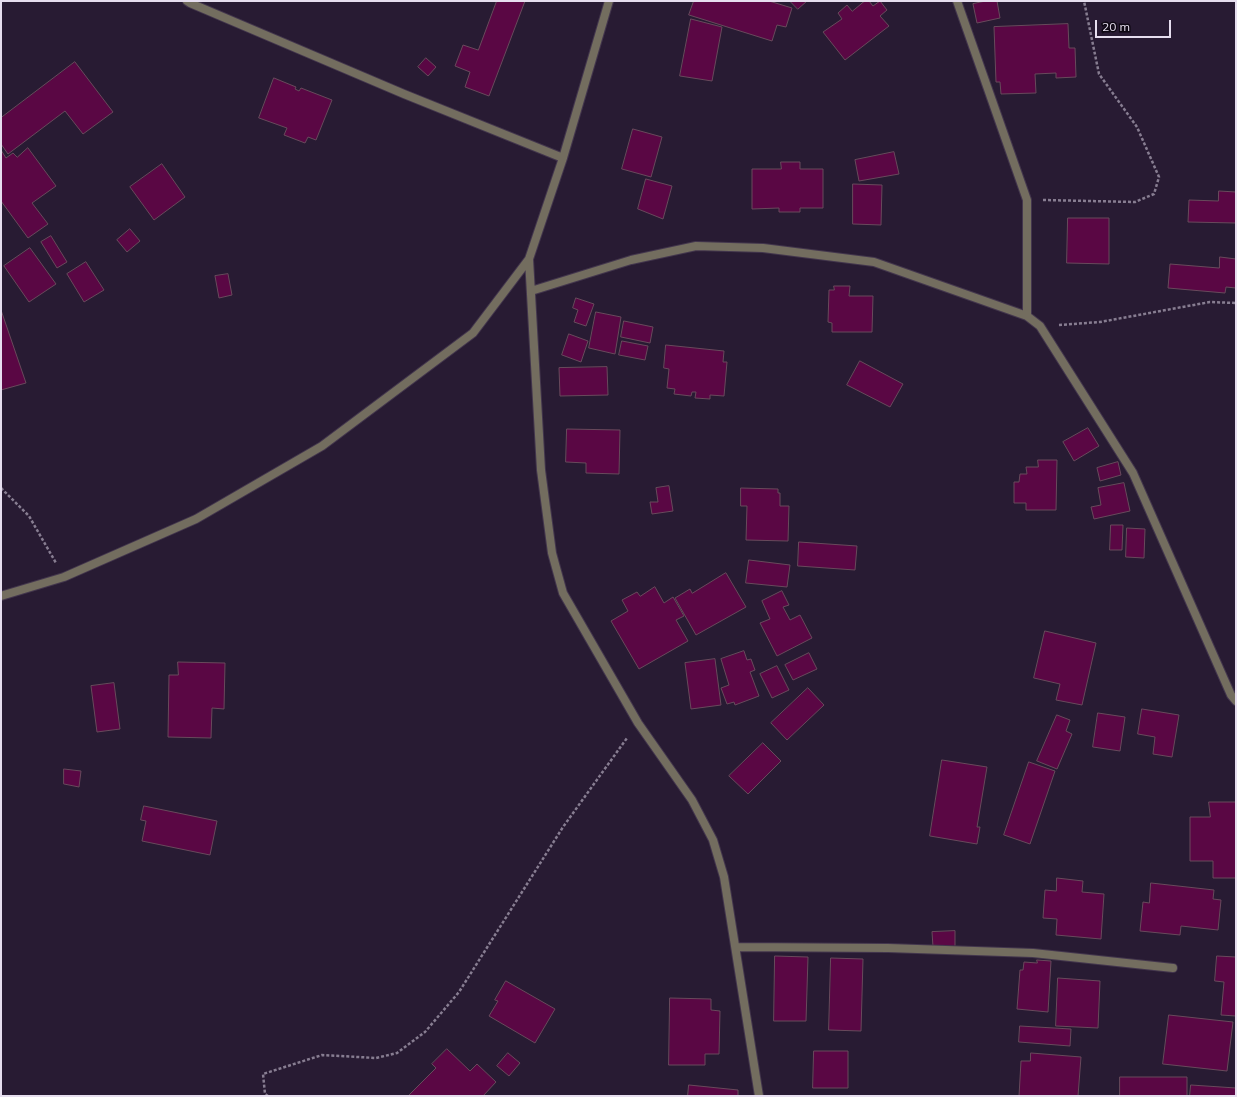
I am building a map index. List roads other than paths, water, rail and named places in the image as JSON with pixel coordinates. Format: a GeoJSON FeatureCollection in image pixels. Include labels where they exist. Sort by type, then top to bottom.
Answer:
{"type":"FeatureCollection","features":[{"type":"Feature","properties":{"kind":"street"},"geometry":{"type":"LineString","coordinates":[[187,1],[397,91],[563,158]]}},
{"type":"Feature","properties":{"kind":"street"},"geometry":{"type":"LineString","coordinates":[[1,596],[64,577],[196,519],[322,446],[473,333],[529,259],[563,158],[609,1]]}},
{"type":"Feature","properties":{"kind":"street"},"geometry":{"type":"LineString","coordinates":[[958,1],[1027,200],[1027,316]]}},
{"type":"Feature","properties":{"kind":"street"},"geometry":{"type":"LineString","coordinates":[[531,291],[631,260],[696,246],[763,248],[874,262],[1027,316],[1040,326],[1133,473],[1231,695],[1236,701]]}},
{"type":"Feature","properties":{"kind":"street"},"geometry":{"type":"LineString","coordinates":[[529,259],[541,470],[552,553],[563,593],[638,723],[692,800],[713,840],[724,877],[759,1096]]}},
{"type":"Feature","properties":{"kind":"street"},"geometry":{"type":"LineString","coordinates":[[736,947],[888,948],[1033,953],[1173,968]]}}]}
